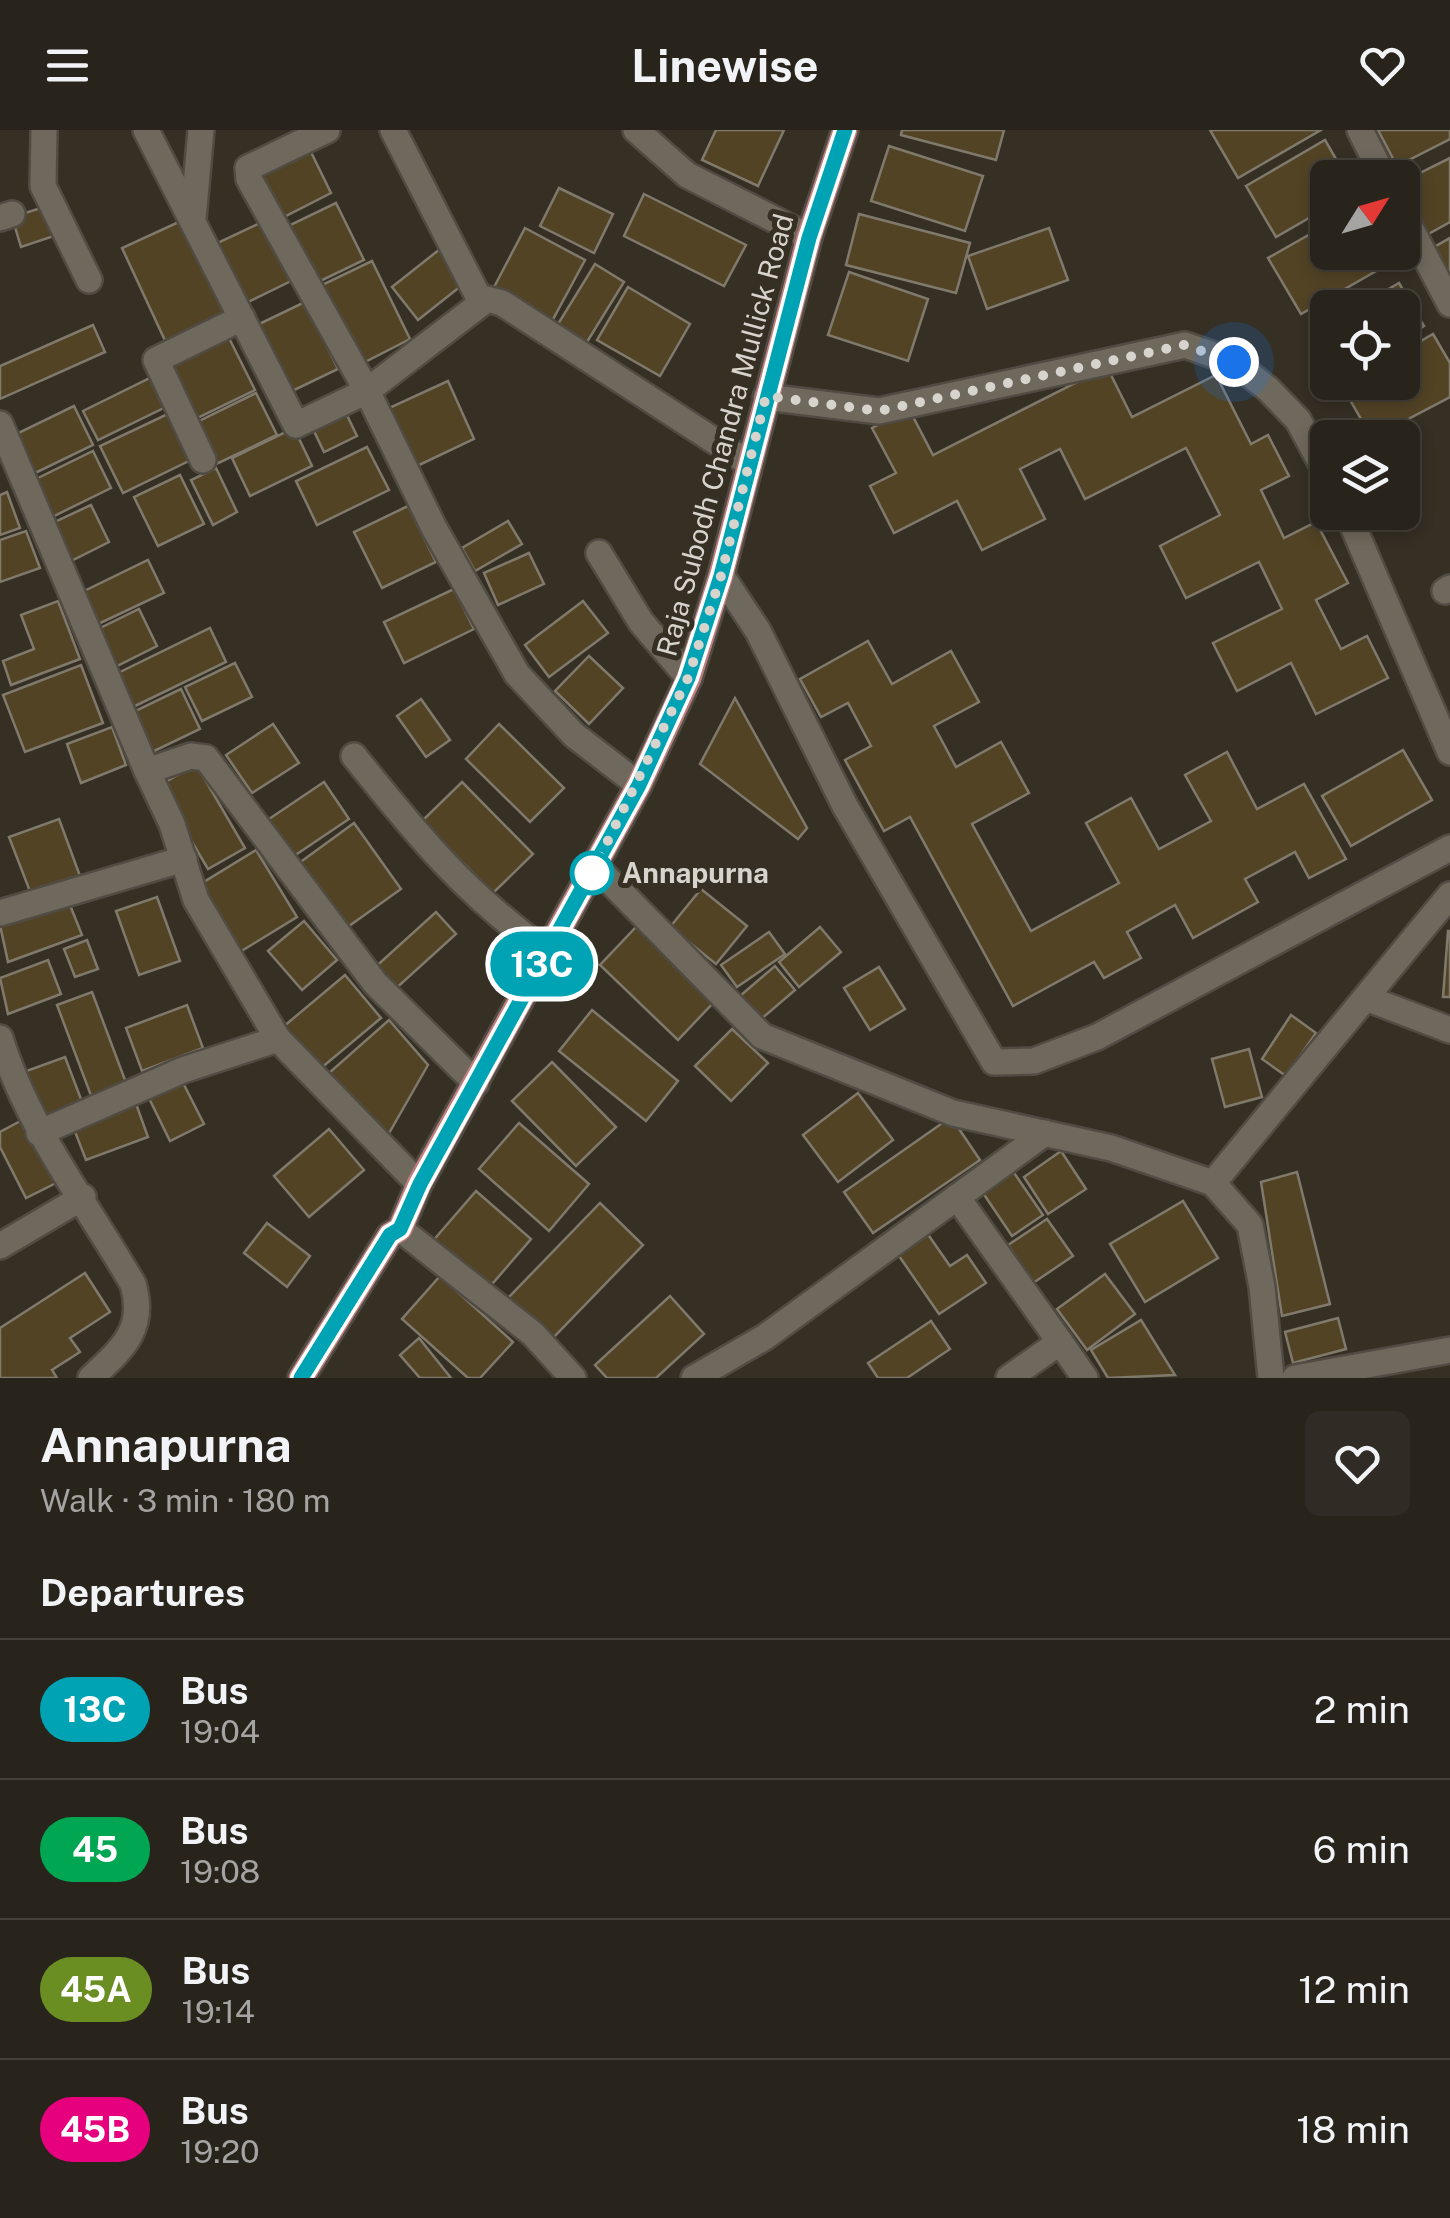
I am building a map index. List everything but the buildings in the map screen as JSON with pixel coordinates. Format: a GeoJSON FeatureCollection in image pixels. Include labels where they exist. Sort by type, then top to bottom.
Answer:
{"type":"FeatureCollection","features":[{"type":"Feature","properties":{"kind":"main road","name":"Raja Subodh Chandra Mullick Road"},"geometry":{"type":"LineString","coordinates":[[301,1378],[390,1235],[400,1229],[420,1184],[639,785],[688,678],[721,576],[747,462],[809,238],[845,130]]}},
{"type":"Feature","properties":{"kind":"street"},"geometry":{"type":"LineString","coordinates":[[44,130],[43,186],[89,280]]}},
{"type":"Feature","properties":{"kind":"street"},"geometry":{"type":"LineString","coordinates":[[146,130],[296,425],[367,391],[481,302],[502,303],[747,462]]}},
{"type":"Feature","properties":{"kind":"street"},"geometry":{"type":"LineString","coordinates":[[193,220],[202,130]]}},
{"type":"Feature","properties":{"kind":"street"},"geometry":{"type":"LineString","coordinates":[[327,130],[260,159],[248,168],[248,179],[367,391],[434,528],[516,674],[574,735],[639,785]]}},
{"type":"Feature","properties":{"kind":"street"},"geometry":{"type":"LineString","coordinates":[[393,130],[481,302]]}},
{"type":"Feature","properties":{"kind":"street"},"geometry":{"type":"LineString","coordinates":[[636,130],[687,175],[809,238]]}},
{"type":"Feature","properties":{"kind":"street"},"geometry":{"type":"LineString","coordinates":[[1360,130],[1375,160]]}},
{"type":"Feature","properties":{"kind":"street"},"geometry":{"type":"LineString","coordinates":[[1420,246],[1450,304]]}},
{"type":"Feature","properties":{"kind":"street"},"geometry":{"type":"LineString","coordinates":[[203,460],[156,360],[242,318]]}},
{"type":"Feature","properties":{"kind":"street"},"geometry":{"type":"LineString","coordinates":[[766,396],[879,411],[1184,345],[1234,362],[1298,420],[1310,442]]}},
{"type":"Feature","properties":{"kind":"street"},"geometry":{"type":"LineString","coordinates":[[0,424],[148,770],[196,900],[278,1039],[420,1184]]}},
{"type":"Feature","properties":{"kind":"street"},"geometry":{"type":"LineString","coordinates":[[1355,530],[1450,752]]}},
{"type":"Feature","properties":{"kind":"street"},"geometry":{"type":"LineString","coordinates":[[599,553],[641,622],[688,678]]}},
{"type":"Feature","properties":{"kind":"street"},"geometry":{"type":"LineString","coordinates":[[721,576],[758,631],[845,806],[994,1062],[1034,1061],[1097,1037],[1450,848]]}},
{"type":"Feature","properties":{"kind":"street"},"geometry":{"type":"LineString","coordinates":[[148,770],[190,756],[206,758],[375,983],[476,1083]]}},
{"type":"Feature","properties":{"kind":"street"},"geometry":{"type":"LineString","coordinates":[[354,756],[431,853],[491,912],[548,953]]}},
{"type":"Feature","properties":{"kind":"street"},"geometry":{"type":"LineString","coordinates":[[0,913],[184,859]]}},
{"type":"Feature","properties":{"kind":"street"},"geometry":{"type":"LineString","coordinates":[[596,866],[762,1036],[953,1113],[1111,1148],[1213,1183],[1250,1225],[1262,1287],[1270,1378]]}},
{"type":"Feature","properties":{"kind":"street"},"geometry":{"type":"LineString","coordinates":[[1213,1183],[1450,895]]}},
{"type":"Feature","properties":{"kind":"street"},"geometry":{"type":"LineString","coordinates":[[1366,998],[1450,1030]]}},
{"type":"Feature","properties":{"kind":"street"},"geometry":{"type":"LineString","coordinates":[[0,1038],[13,1081],[39,1133],[83,1197],[133,1284],[140,1308],[137,1323],[116,1355],[91,1378]]}},
{"type":"Feature","properties":{"kind":"street"},"geometry":{"type":"LineString","coordinates":[[39,1133],[183,1070],[278,1039]]}},
{"type":"Feature","properties":{"kind":"street"},"geometry":{"type":"LineString","coordinates":[[694,1378],[765,1337],[1045,1133]]}},
{"type":"Feature","properties":{"kind":"street"},"geometry":{"type":"LineString","coordinates":[[0,1246],[83,1197]]}},
{"type":"Feature","properties":{"kind":"street"},"geometry":{"type":"LineString","coordinates":[[957,1197],[1084,1378]]}},
{"type":"Feature","properties":{"kind":"street"},"geometry":{"type":"LineString","coordinates":[[400,1229],[533,1334],[574,1378]]}},
{"type":"Feature","properties":{"kind":"street"},"geometry":{"type":"LineString","coordinates":[[1009,1378],[1060,1342]]}},
{"type":"Feature","properties":{"kind":"street"},"geometry":{"type":"LineString","coordinates":[[1295,1378],[1450,1350]]}},
{"type":"Feature","properties":{"kind":"bus line","name":"13C"},"geometry":{"type":"LineString","coordinates":[[301,1378],[390,1235],[400,1229],[420,1184],[639,785],[688,678],[721,576],[747,462],[809,238],[845,130]]}},
{"type":"Feature","properties":{"kind":"place","name":"Annapurna"},"geometry":{"type":"Point","coordinates":[592,873]}},
{"type":"Feature","properties":{"kind":"route"},"geometry":{"type":"LineString","coordinates":[[592,873],[639,785],[705,633],[766,396],[879,411],[978,393],[1113,357],[1184,345],[1234,362]]}}]}
